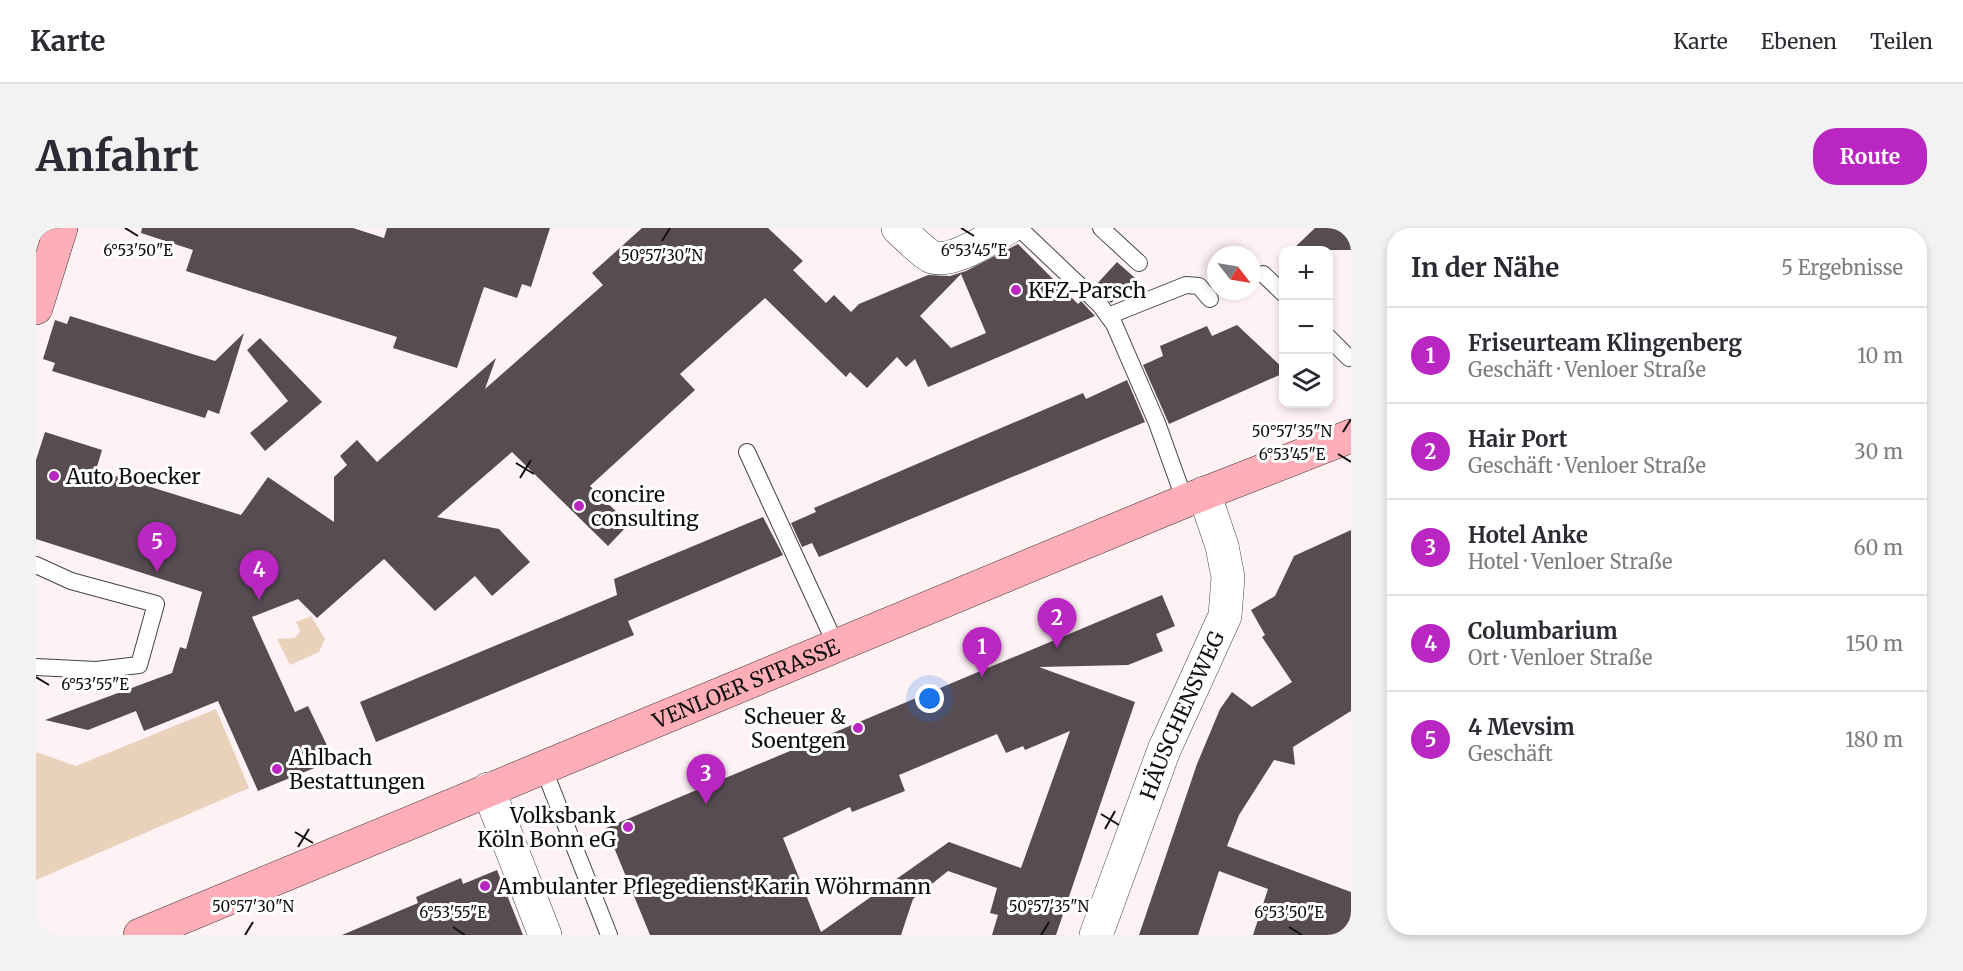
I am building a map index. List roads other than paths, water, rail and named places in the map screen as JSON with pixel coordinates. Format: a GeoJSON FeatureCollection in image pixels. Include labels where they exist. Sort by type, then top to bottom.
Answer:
{"type":"FeatureCollection","features":[{"type":"Feature","properties":{"kind":"main road"},"geometry":{"type":"LineString","coordinates":[[36,308],[61,228]]}},
{"type":"Feature","properties":{"kind":"main road","name":"VENLOER STRASSE"},"geometry":{"type":"LineString","coordinates":[[140,935],[1195,497],[1351,436]]}},
{"type":"Feature","properties":{"kind":"street"},"geometry":{"type":"LineString","coordinates":[[898,228],[931,256],[943,259],[964,252],[1008,228]]}},
{"type":"Feature","properties":{"kind":"street","name":"HÄUSCHENSWEG"},"geometry":{"type":"LineString","coordinates":[[1096,935],[1164,750],[1225,616],[1228,577],[1222,546],[1195,497]]}},
{"type":"Feature","properties":{"kind":"street"},"geometry":{"type":"LineString","coordinates":[[488,789],[545,935]]}},
{"type":"Feature","properties":{"kind":"lane"},"geometry":{"type":"LineString","coordinates":[[1019,228],[1114,324],[1157,423],[1195,497]]}},
{"type":"Feature","properties":{"kind":"lane"},"geometry":{"type":"LineString","coordinates":[[1101,228],[1139,263]]}},
{"type":"Feature","properties":{"kind":"lane"},"geometry":{"type":"LineString","coordinates":[[1263,274],[1279,289]]}},
{"type":"Feature","properties":{"kind":"lane"},"geometry":{"type":"LineString","coordinates":[[1108,316],[1186,285],[1199,286],[1207,295]]}},
{"type":"Feature","properties":{"kind":"lane"},"geometry":{"type":"LineString","coordinates":[[1333,341],[1349,358],[1351,357]]}},
{"type":"Feature","properties":{"kind":"lane"},"geometry":{"type":"LineString","coordinates":[[747,452],[836,645]]}},
{"type":"Feature","properties":{"kind":"lane"},"geometry":{"type":"LineString","coordinates":[[36,565],[71,580],[156,604],[138,665],[96,670],[36,667]]}},
{"type":"Feature","properties":{"kind":"lane"},"geometry":{"type":"LineString","coordinates":[[543,766],[609,935]]}},
{"type":"Feature","properties":{"kind":"place","name":"KFZ-Parsch"},"geometry":{"type":"Point","coordinates":[1016,290]}},
{"type":"Feature","properties":{"kind":"place","name":"Auto Boecker"},"geometry":{"type":"Point","coordinates":[54,476]}},
{"type":"Feature","properties":{"kind":"place","name":"concire consulting"},"geometry":{"type":"Point","coordinates":[579,506]}},
{"type":"Feature","properties":{"kind":"place","name":"4 Mevsim"},"geometry":{"type":"Point","coordinates":[157,572]}},
{"type":"Feature","properties":{"kind":"place","name":"Columbarium"},"geometry":{"type":"Point","coordinates":[259,600]}},
{"type":"Feature","properties":{"kind":"place","name":"Hair Port"},"geometry":{"type":"Point","coordinates":[1057,648]}},
{"type":"Feature","properties":{"kind":"place","name":"Friseurteam Klingenberg"},"geometry":{"type":"Point","coordinates":[982,677]}},
{"type":"Feature","properties":{"kind":"place","name":"Scheuer & Soentgen"},"geometry":{"type":"Point","coordinates":[858,728]}},
{"type":"Feature","properties":{"kind":"place","name":"Ahlbach Bestattungen"},"geometry":{"type":"Point","coordinates":[277,769]}},
{"type":"Feature","properties":{"kind":"place","name":"Hotel Anke"},"geometry":{"type":"Point","coordinates":[706,804]}},
{"type":"Feature","properties":{"kind":"place","name":"Volksbank Köln Bonn eG"},"geometry":{"type":"Point","coordinates":[628,827]}},
{"type":"Feature","properties":{"kind":"place","name":"Ambulanter Pflegedienst Karin Wöhrmann"},"geometry":{"type":"Point","coordinates":[485,886]}}]}
